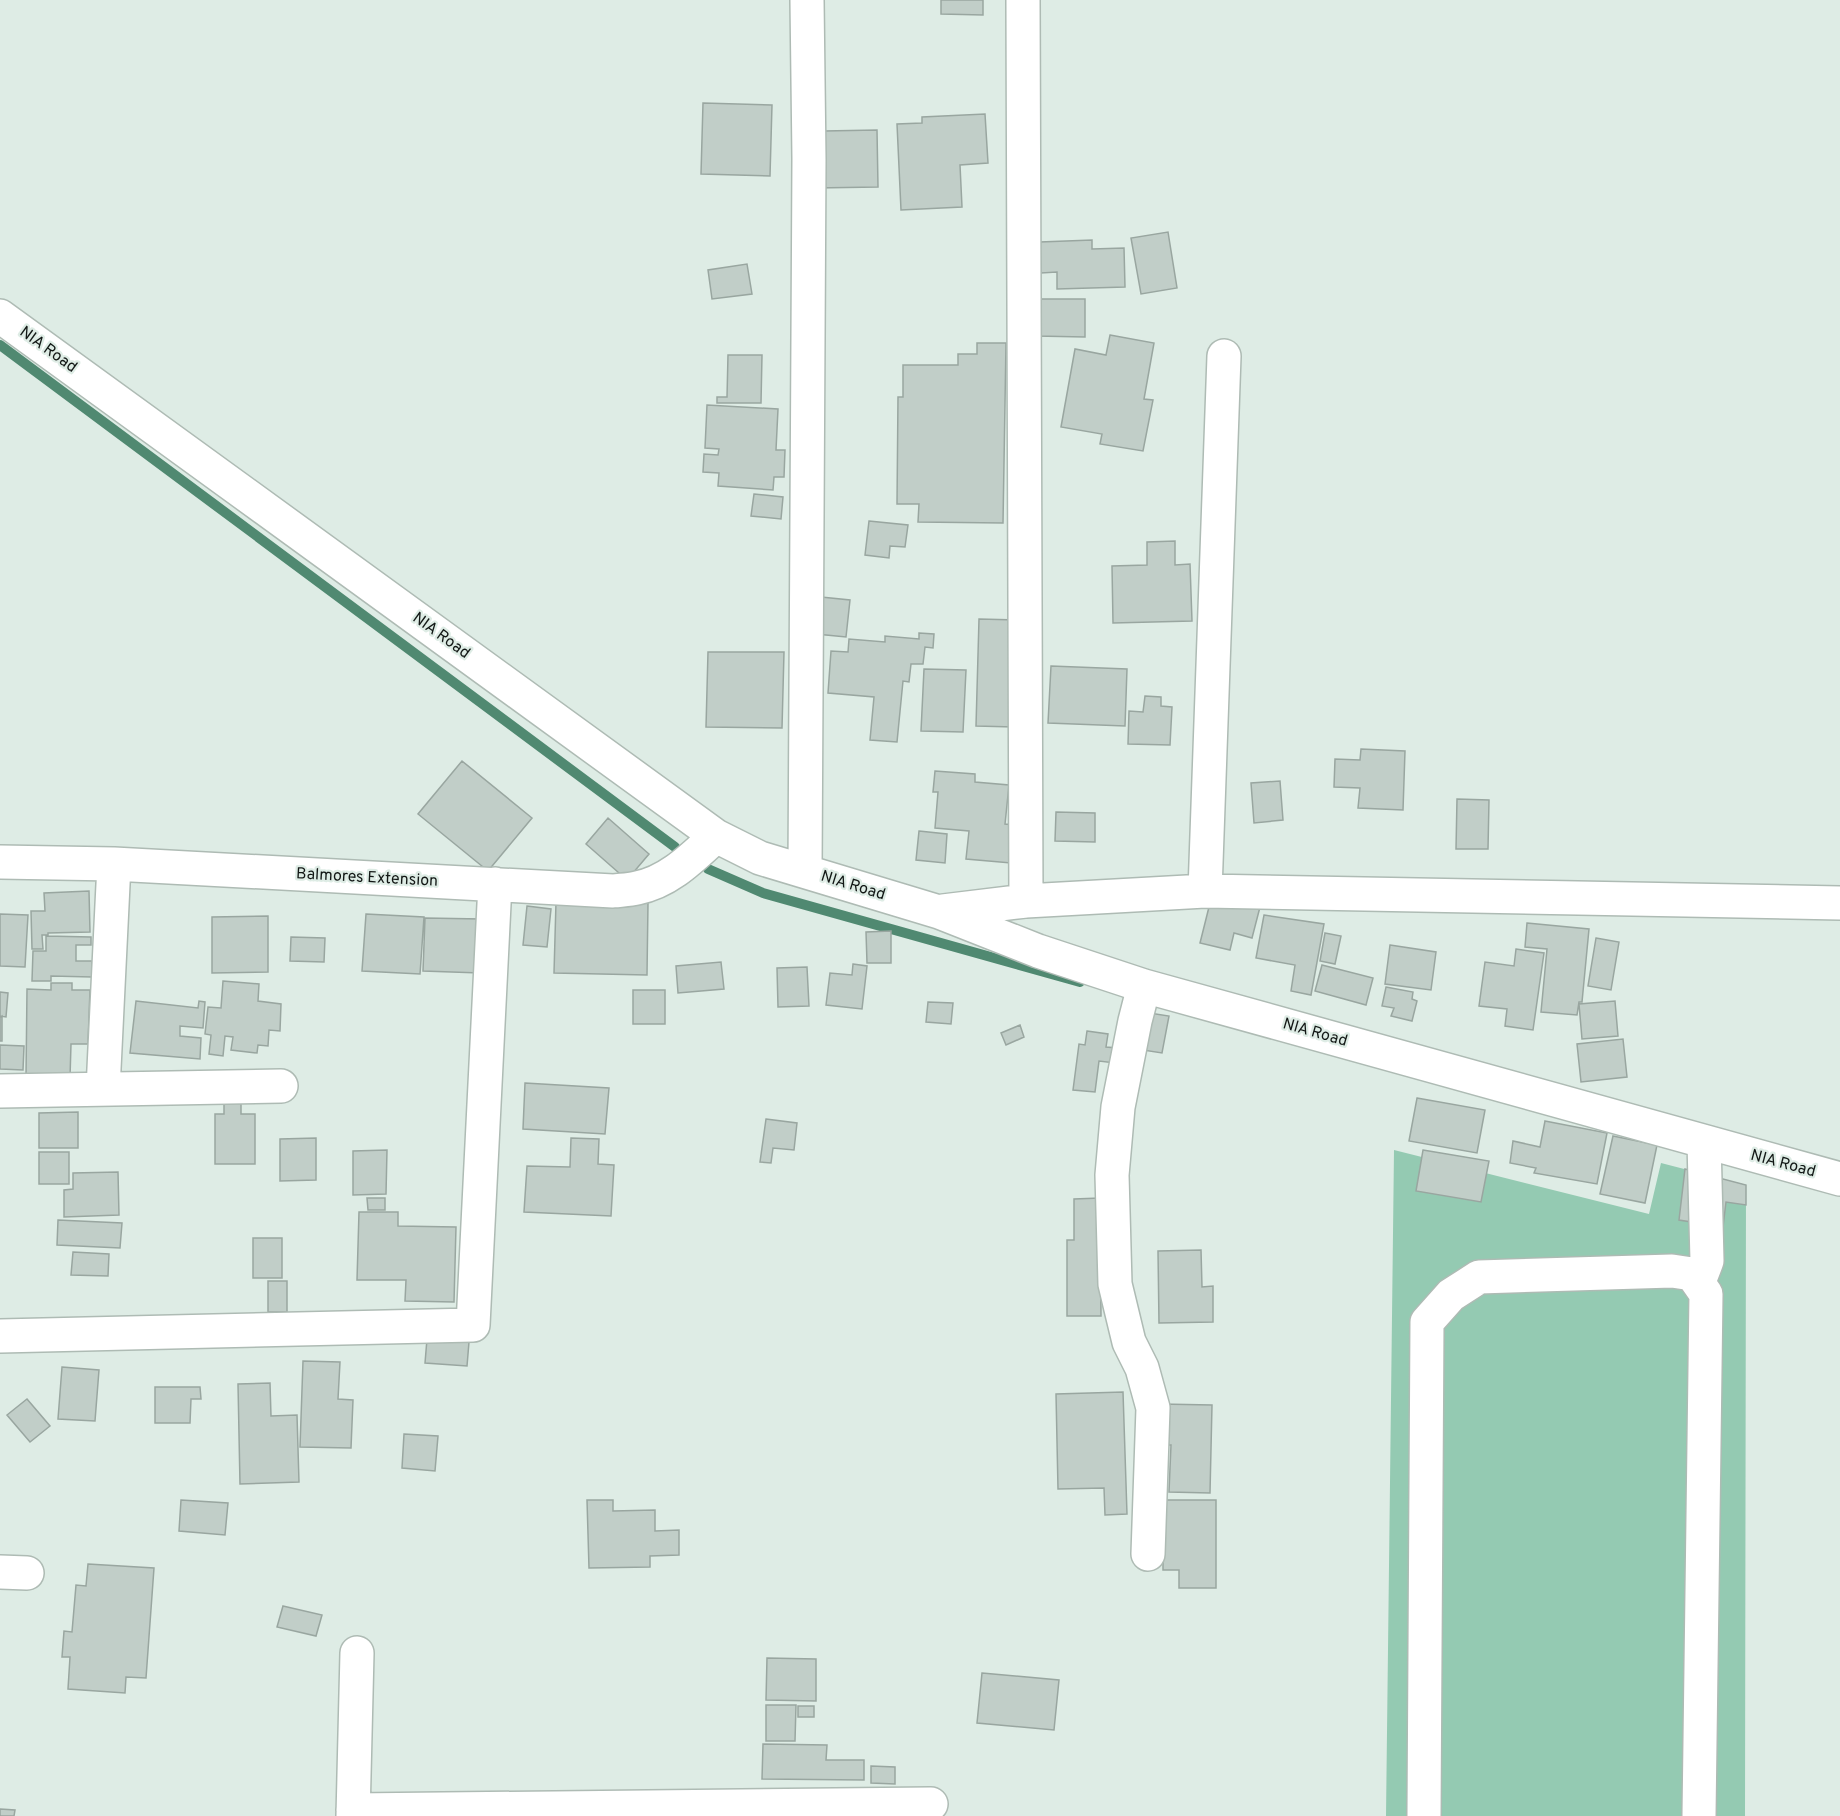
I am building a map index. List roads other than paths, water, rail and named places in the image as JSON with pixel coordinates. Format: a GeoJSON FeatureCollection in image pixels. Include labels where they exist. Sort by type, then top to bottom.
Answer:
{"type":"FeatureCollection","features":[{"type":"Feature","properties":{"kind":"street"},"geometry":{"type":"LineString","coordinates":[[805,871],[809,171],[807,0]]}},
{"type":"Feature","properties":{"kind":"street"},"geometry":{"type":"LineString","coordinates":[[1023,0],[1026,900]]}},
{"type":"Feature","properties":{"kind":"street","name":"NIA Road"},"geometry":{"type":"LineString","coordinates":[[0,316],[716,836],[760,858],[939,912],[1038,951],[1144,986],[1704,1155],[1840,1179]]}},
{"type":"Feature","properties":{"kind":"street"},"geometry":{"type":"LineString","coordinates":[[1205,891],[1224,356]]}},
{"type":"Feature","properties":{"kind":"street","name":"Balmores Extension"},"geometry":{"type":"LineString","coordinates":[[0,862],[114,864],[613,891],[638,888],[663,879],[683,866],[716,836]]}},
{"type":"Feature","properties":{"kind":"street"},"geometry":{"type":"LineString","coordinates":[[103,1089],[114,864]]}},
{"type":"Feature","properties":{"kind":"street"},"geometry":{"type":"LineString","coordinates":[[0,1336],[473,1325],[495,884]]}},
{"type":"Feature","properties":{"kind":"street"},"geometry":{"type":"LineString","coordinates":[[939,912],[1026,900],[1205,891],[1840,903]]}},
{"type":"Feature","properties":{"kind":"street"},"geometry":{"type":"LineString","coordinates":[[1144,986],[1118,1107],[1112,1175],[1115,1284],[1129,1342],[1142,1368],[1153,1408],[1148,1554]]}},
{"type":"Feature","properties":{"kind":"street"},"geometry":{"type":"LineString","coordinates":[[0,1090],[281,1086]]}},
{"type":"Feature","properties":{"kind":"street"},"geometry":{"type":"LineString","coordinates":[[1699,1282],[1707,1261],[1704,1155]]}},
{"type":"Feature","properties":{"kind":"street"},"geometry":{"type":"LineString","coordinates":[[1424,1816],[1426,1322],[1450,1295],[1479,1277],[1672,1271],[1692,1274],[1706,1294],[1699,1816]]}},
{"type":"Feature","properties":{"kind":"street"},"geometry":{"type":"LineString","coordinates":[[357,1653],[353,1813],[931,1804]]}},
{"type":"Feature","properties":{"kind":"waterway"},"geometry":{"type":"LineString","coordinates":[[0,345],[675,847]]}},
{"type":"Feature","properties":{"kind":"waterway"},"geometry":{"type":"LineString","coordinates":[[708,869],[763,893],[1080,982]]}}]}
